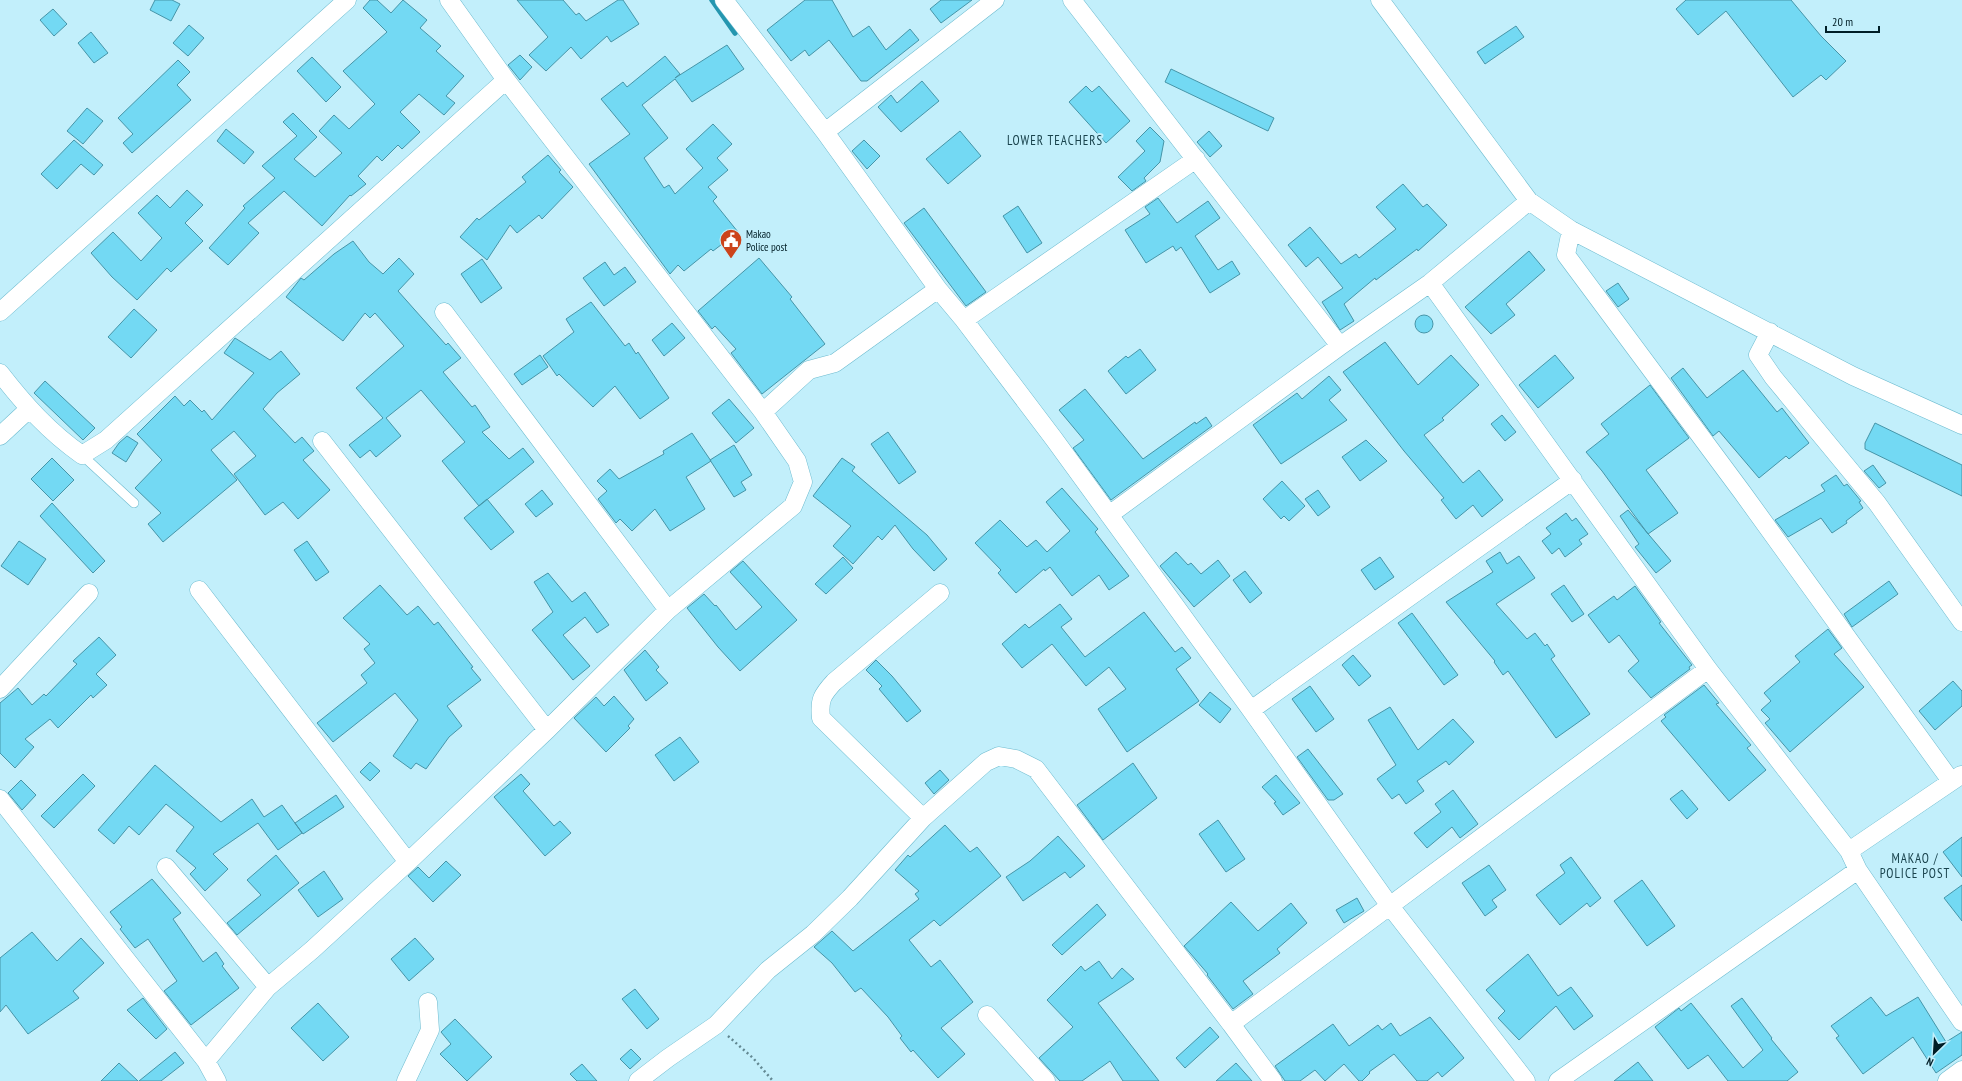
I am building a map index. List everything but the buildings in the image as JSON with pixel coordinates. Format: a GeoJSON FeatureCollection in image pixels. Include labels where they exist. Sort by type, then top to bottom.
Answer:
{"type":"FeatureCollection","features":[{"type":"Feature","properties":{"kind":"street"},"geometry":{"type":"LineString","coordinates":[[2,307],[347,0]]}},
{"type":"Feature","properties":{"kind":"street"},"geometry":{"type":"LineString","coordinates":[[206,1061],[268,988],[408,862],[548,730],[668,610],[793,506],[803,482],[797,461],[763,412],[506,80],[449,0]]}},
{"type":"Feature","properties":{"kind":"street"},"geometry":{"type":"LineString","coordinates":[[724,0],[825,132],[938,289],[964,320],[1109,515],[1251,710],[1390,906],[1526,1081]]}},
{"type":"Feature","properties":{"kind":"street"},"geometry":{"type":"LineString","coordinates":[[825,132],[995,0]]}},
{"type":"Feature","properties":{"kind":"street"},"geometry":{"type":"LineString","coordinates":[[1072,0],[1340,346]]}},
{"type":"Feature","properties":{"kind":"street"},"geometry":{"type":"LineString","coordinates":[[1380,0],[1529,201],[1571,230],[1853,376],[1962,425]]}},
{"type":"Feature","properties":{"kind":"street"},"geometry":{"type":"LineString","coordinates":[[0,373],[28,409],[66,444],[82,455],[106,440],[506,80]]}},
{"type":"Feature","properties":{"kind":"street"},"geometry":{"type":"LineString","coordinates":[[964,320],[1196,159]]}},
{"type":"Feature","properties":{"kind":"street"},"geometry":{"type":"LineString","coordinates":[[1109,515],[1340,346],[1430,283],[1529,201]]}},
{"type":"Feature","properties":{"kind":"street"},"geometry":{"type":"LineString","coordinates":[[1571,230],[1566,255],[1957,778],[1849,851]]}},
{"type":"Feature","properties":{"kind":"street"},"geometry":{"type":"LineString","coordinates":[[1430,283],[1708,669],[1849,851],[1858,870],[1962,1022]]}},
{"type":"Feature","properties":{"kind":"street"},"geometry":{"type":"LineString","coordinates":[[763,412],[809,370],[835,363],[938,289]]}},
{"type":"Feature","properties":{"kind":"street"},"geometry":{"type":"LineString","coordinates":[[444,312],[668,610]]}},
{"type":"Feature","properties":{"kind":"street"},"geometry":{"type":"LineString","coordinates":[[1770,332],[1758,355],[1773,377],[1877,503],[1962,622]]}},
{"type":"Feature","properties":{"kind":"street"},"geometry":{"type":"LineString","coordinates":[[0,436],[28,409]]}},
{"type":"Feature","properties":{"kind":"street"},"geometry":{"type":"LineString","coordinates":[[322,441],[548,730]]}},
{"type":"Feature","properties":{"kind":"street"},"geometry":{"type":"LineString","coordinates":[[1251,710],[1573,480]]}},
{"type":"Feature","properties":{"kind":"street"},"geometry":{"type":"LineString","coordinates":[[199,590],[408,862]]}},
{"type":"Feature","properties":{"kind":"street"},"geometry":{"type":"LineString","coordinates":[[0,689],[89,593]]}},
{"type":"Feature","properties":{"kind":"street"},"geometry":{"type":"LineString","coordinates":[[923,818],[821,718],[820,708],[823,695],[834,682],[940,593]]}},
{"type":"Feature","properties":{"kind":"street"},"geometry":{"type":"LineString","coordinates":[[1231,1024],[1708,669]]}},
{"type":"Feature","properties":{"kind":"street"},"geometry":{"type":"LineString","coordinates":[[638,1081],[716,1025],[768,970],[813,934],[850,898],[923,818],[986,762],[999,756],[1016,759],[1036,769],[1273,1081]]}},
{"type":"Feature","properties":{"kind":"street"},"geometry":{"type":"LineString","coordinates":[[0,799],[206,1061],[217,1081]]}},
{"type":"Feature","properties":{"kind":"street"},"geometry":{"type":"LineString","coordinates":[[166,867],[268,988]]}},
{"type":"Feature","properties":{"kind":"street"},"geometry":{"type":"LineString","coordinates":[[1558,1081],[1858,870]]}},
{"type":"Feature","properties":{"kind":"street"},"geometry":{"type":"LineString","coordinates":[[406,1081],[430,1030],[428,1002]]}},
{"type":"Feature","properties":{"kind":"street"},"geometry":{"type":"LineString","coordinates":[[987,1016],[1046,1081]]}},
{"type":"Feature","properties":{"kind":"street"},"geometry":{"type":"LineString","coordinates":[[1947,1081],[1962,1070]]}},
{"type":"Feature","properties":{"kind":"lane"},"geometry":{"type":"LineString","coordinates":[[82,455],[134,503]]}},
{"type":"Feature","properties":{"kind":"path"},"geometry":{"type":"LineString","coordinates":[[716,1025],[753,1058],[773,1081]]}},
{"type":"Feature","properties":{"kind":"waterway"},"geometry":{"type":"LineString","coordinates":[[712,0],[735,33]]}},
{"type":"Feature","properties":{"kind":"place","name":"Makao Police post"},"geometry":{"type":"Point","coordinates":[731,260]}},
{"type":"Feature","properties":{"kind":"district","name":"LOWER TEACHERS"},"geometry":{"type":"Point","coordinates":[1055,140]}},
{"type":"Feature","properties":{"kind":"district","name":"MAKAO / POLICE POST"},"geometry":{"type":"Point","coordinates":[1915,866]}}]}
